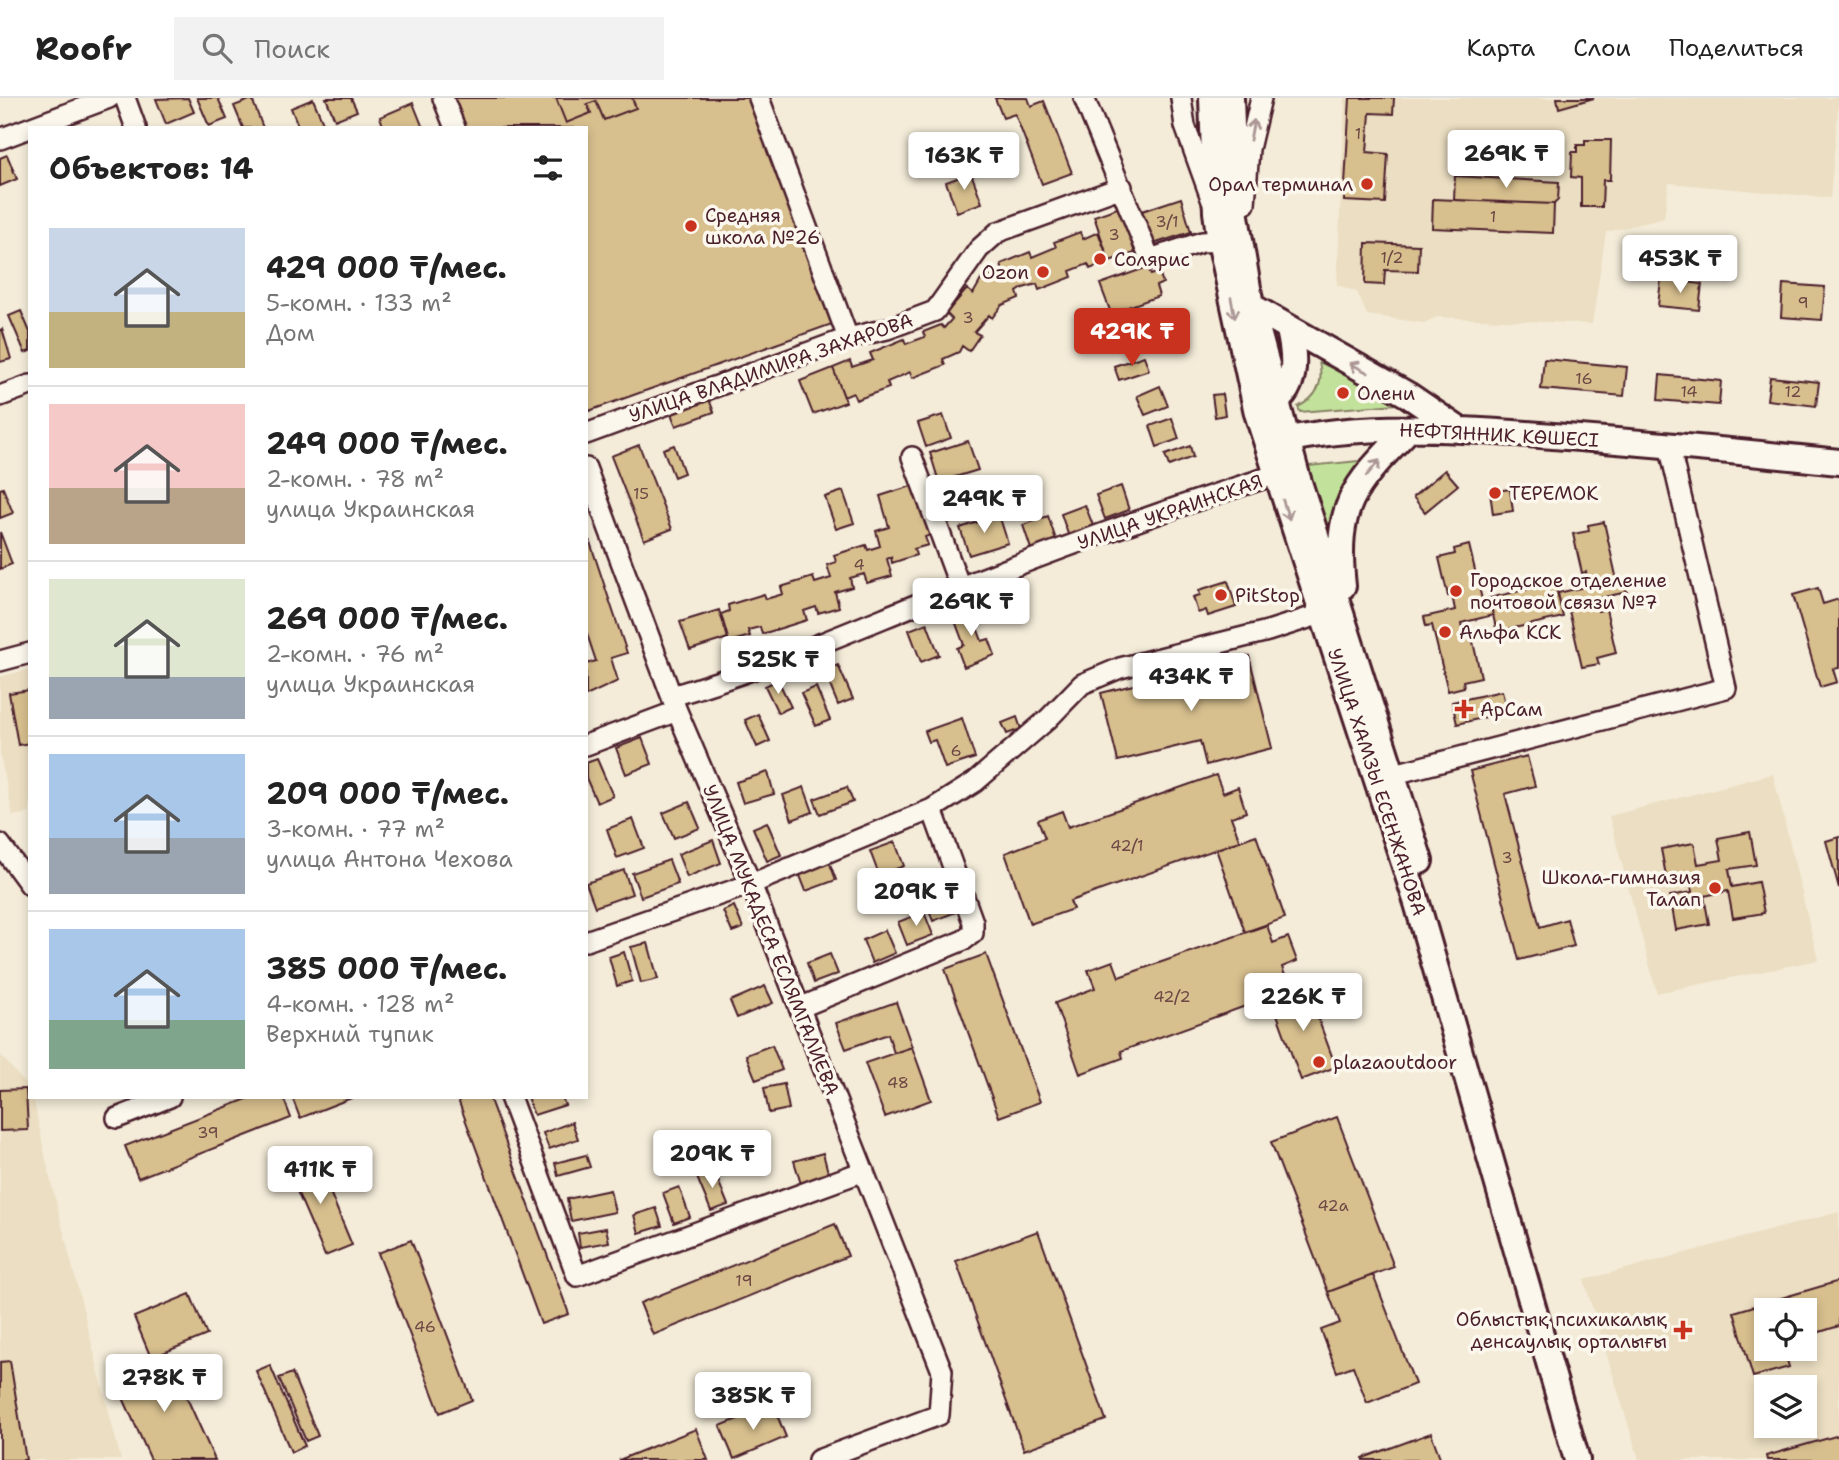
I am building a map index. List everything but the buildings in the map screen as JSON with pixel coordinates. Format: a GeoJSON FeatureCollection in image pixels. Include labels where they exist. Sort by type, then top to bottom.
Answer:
{"type":"FeatureCollection","features":[{"type":"Feature","properties":{"kind":"main road","name":"УЛИЦА ХАМЗЫ ЕСЕНЖАНОВА"},"geometry":{"type":"LineString","coordinates":[[1212,98],[1216,212],[1220,241],[1277,442],[1344,625],[1439,976],[1577,1460]]}},
{"type":"Feature","properties":{"kind":"main road","name":"УЛИЦА ХАМЗЫ ЕСЕНЖАНОВА"},"geometry":{"type":"LineString","coordinates":[[1231,98],[1235,210],[1267,408]]}},
{"type":"Feature","properties":{"kind":"main road"},"geometry":{"type":"LineString","coordinates":[[1251,306],[1289,330],[1408,395],[1458,429]]}},
{"type":"Feature","properties":{"kind":"main road"},"geometry":{"type":"LineString","coordinates":[[1267,408],[1290,387],[1295,354],[1289,330]]}},
{"type":"Feature","properties":{"kind":"main road"},"geometry":{"type":"LineString","coordinates":[[1344,625],[1340,558],[1344,515],[1354,489],[1409,429]]}},
{"type":"Feature","properties":{"kind":"main road","name":"НЕФТЯННИК КӨШЕСІ"},"geometry":{"type":"LineString","coordinates":[[1277,442],[1347,432],[1458,429],[1669,444],[1839,462]]}},
{"type":"Feature","properties":{"kind":"main road","name":"УЛИЦА ХАМЗЫ ЕСЕНЖАНОВА"},"geometry":{"type":"LineString","coordinates":[[1277,442],[1275,475],[1321,614],[1385,777],[1594,1460]]}},
{"type":"Feature","properties":{"kind":"street"},"geometry":{"type":"LineString","coordinates":[[35,126],[109,98]]}},
{"type":"Feature","properties":{"kind":"street"},"geometry":{"type":"LineString","coordinates":[[125,98],[135,126]]}},
{"type":"Feature","properties":{"kind":"street"},"geometry":{"type":"LineString","coordinates":[[443,98],[454,126]]}},
{"type":"Feature","properties":{"kind":"street"},"geometry":{"type":"LineString","coordinates":[[759,98],[848,338]]}},
{"type":"Feature","properties":{"kind":"street"},"geometry":{"type":"LineString","coordinates":[[1084,98],[1150,259],[1202,242],[1220,241]]}},
{"type":"Feature","properties":{"kind":"street"},"geometry":{"type":"LineString","coordinates":[[1181,98],[1185,126],[1216,212]]}},
{"type":"Feature","properties":{"kind":"street"},"geometry":{"type":"LineString","coordinates":[[1244,271],[1249,149],[1261,98]]}},
{"type":"Feature","properties":{"kind":"street"},"geometry":{"type":"LineString","coordinates":[[0,139],[28,128]]}},
{"type":"Feature","properties":{"kind":"street","name":"УЛИЦА ВЛАДИМИРА ЗАХАРОВА"},"geometry":{"type":"LineString","coordinates":[[588,433],[848,338],[887,329],[935,311],[979,249],[998,232],[1122,187]]}},
{"type":"Feature","properties":{"kind":"street"},"geometry":{"type":"LineString","coordinates":[[0,396],[28,386]]}},
{"type":"Feature","properties":{"kind":"street"},"geometry":{"type":"LineString","coordinates":[[1385,777],[1726,688],[1669,444]]}},
{"type":"Feature","properties":{"kind":"street"},"geometry":{"type":"LineString","coordinates":[[912,457],[960,587]]}},
{"type":"Feature","properties":{"kind":"street","name":"УЛИЦА МУКАДЕСА ЕСЛЯМГАЛИЕВА"},"geometry":{"type":"LineString","coordinates":[[588,473],[675,704],[751,884],[942,1371],[939,1415],[818,1460]]}},
{"type":"Feature","properties":{"kind":"street","name":"УЛИЦА УКРАИНСКАЯ"},"geometry":{"type":"LineString","coordinates":[[588,744],[726,681],[960,587],[1275,475]]}},
{"type":"Feature","properties":{"kind":"street"},"geometry":{"type":"LineString","coordinates":[[588,940],[751,884],[932,809],[975,782],[1082,684],[1120,668],[1268,631],[1321,614]]}},
{"type":"Feature","properties":{"kind":"street"},"geometry":{"type":"LineString","coordinates":[[0,661],[28,654]]}},
{"type":"Feature","properties":{"kind":"street"},"geometry":{"type":"LineString","coordinates":[[799,1008],[964,940],[973,933],[973,922],[932,809]]}},
{"type":"Feature","properties":{"kind":"street"},"geometry":{"type":"LineString","coordinates":[[0,844],[28,882]]}},
{"type":"Feature","properties":{"kind":"street"},"geometry":{"type":"LineString","coordinates":[[117,1118],[165,1099]]}},
{"type":"Feature","properties":{"kind":"street"},"geometry":{"type":"LineString","coordinates":[[511,1099],[577,1276],[864,1171]]}},
{"type":"Feature","properties":{"kind":"shaded area"},"geometry":{"type":"Polygon","coordinates":[[[1345,98],[1839,98],[1830,198],[1669,183],[1664,218],[1606,232],[1592,324],[1437,317],[1424,323],[1367,315],[1357,292],[1337,285],[1345,98]]]}},
{"type":"Feature","properties":{"kind":"shaded area"},"geometry":{"type":"Polygon","coordinates":[[[28,670],[28,813],[13,816],[0,754],[0,677],[28,670]]]}},
{"type":"Feature","properties":{"kind":"shaded area","name":"Школа-гимназия Талап"},"geometry":{"type":"Polygon","coordinates":[[[1773,774],[1818,960],[1657,993],[1609,816],[1773,774]]]}},
{"type":"Feature","properties":{"kind":"shaded area"},"geometry":{"type":"Polygon","coordinates":[[[0,1054],[28,1088],[28,1099],[33,1099],[49,1174],[121,1460],[0,1460],[0,1054]]]}},
{"type":"Feature","properties":{"kind":"shaded area","name":"Облыстық психикалық денсаулық орталығы"},"geometry":{"type":"Polygon","coordinates":[[[1839,1212],[1839,1460],[1639,1460],[1584,1280],[1839,1212]]]}},
{"type":"Feature","properties":{"kind":"green space"},"geometry":{"type":"Polygon","coordinates":[[[1319,362],[1403,401],[1397,404],[1300,412],[1298,407],[1310,399],[1320,383],[1319,362]]]}},
{"type":"Feature","properties":{"kind":"green space"},"geometry":{"type":"Polygon","coordinates":[[[1369,460],[1335,502],[1335,534],[1331,539],[1308,466],[1369,460]]]}},
{"type":"Feature","properties":{"kind":"place","name":"Орал терминал"},"geometry":{"type":"Point","coordinates":[1367,184]}},
{"type":"Feature","properties":{"kind":"place","name":"Средняя школа №26"},"geometry":{"type":"Point","coordinates":[691,226]}},
{"type":"Feature","properties":{"kind":"place","name":"Солярис"},"geometry":{"type":"Point","coordinates":[1100,259]}},
{"type":"Feature","properties":{"kind":"place","name":"Ozon"},"geometry":{"type":"Point","coordinates":[1043,272]}},
{"type":"Feature","properties":{"kind":"place","name":"Олени"},"geometry":{"type":"Point","coordinates":[1343,393]}},
{"type":"Feature","properties":{"kind":"place","name":"ТЕРЕМОК"},"geometry":{"type":"Point","coordinates":[1495,493]}},
{"type":"Feature","properties":{"kind":"place","name":"Городское отделение почтовой связи №7"},"geometry":{"type":"Point","coordinates":[1456,591]}},
{"type":"Feature","properties":{"kind":"place","name":"PitStop"},"geometry":{"type":"Point","coordinates":[1221,595]}},
{"type":"Feature","properties":{"kind":"place","name":"Альфа КСК"},"geometry":{"type":"Point","coordinates":[1445,632]}},
{"type":"Feature","properties":{"kind":"place","name":"АрСам"},"geometry":{"type":"Point","coordinates":[1464,709]}},
{"type":"Feature","properties":{"kind":"place","name":"Школа-гимназия Талап"},"geometry":{"type":"Point","coordinates":[1715,888]}},
{"type":"Feature","properties":{"kind":"place","name":"plazaoutdoor"},"geometry":{"type":"Point","coordinates":[1319,1062]}},
{"type":"Feature","properties":{"kind":"place","name":"Облыстық психикалық денсаулық орталығы"},"geometry":{"type":"Point","coordinates":[1683,1330]}}]}
